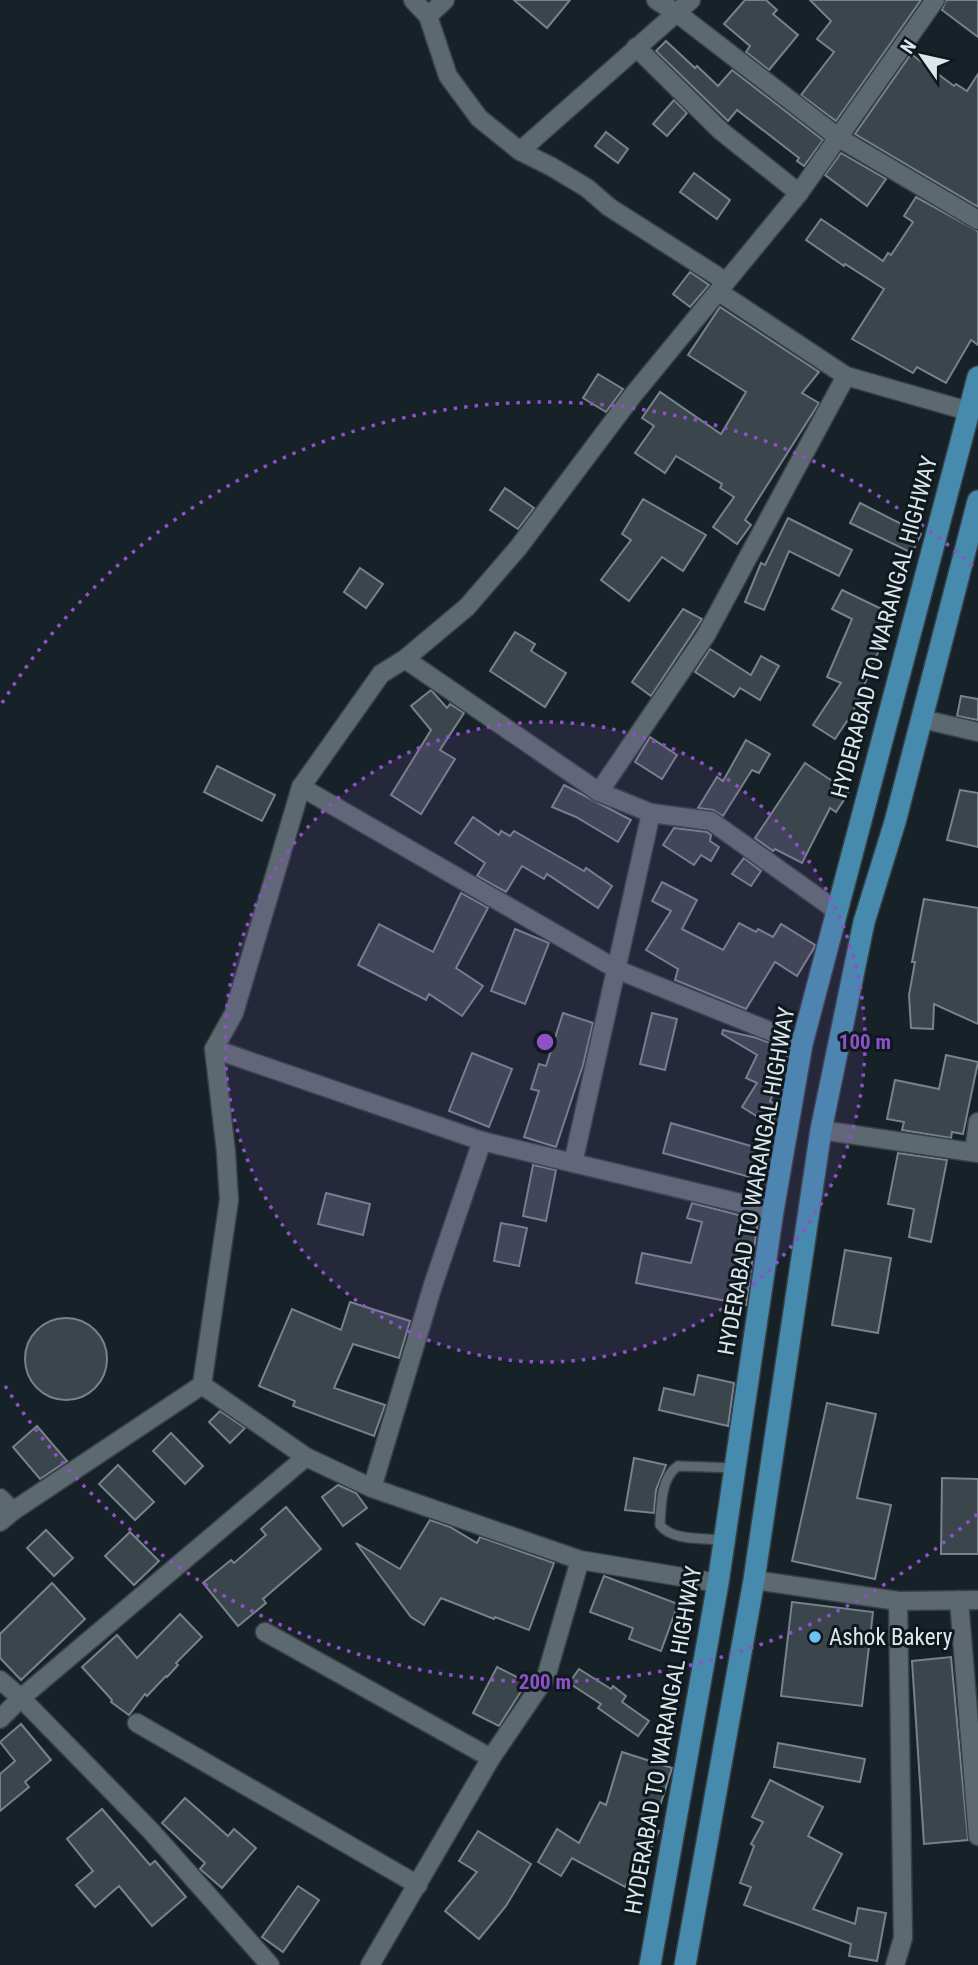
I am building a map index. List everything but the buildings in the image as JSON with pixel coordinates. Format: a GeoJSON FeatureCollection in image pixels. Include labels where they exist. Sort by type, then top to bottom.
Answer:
{"type":"FeatureCollection","features":[{"type":"Feature","properties":{"kind":"main road","name":"HYDERABAD TO WARANGAL HIGHWAY"},"geometry":{"type":"LineString","coordinates":[[650,1965],[718,1583],[773,1211],[802,1044],[978,377]]}},
{"type":"Feature","properties":{"kind":"main road"},"geometry":{"type":"LineString","coordinates":[[685,1965],[754,1580],[821,1130],[864,922],[895,822],[978,501]]}},
{"type":"Feature","properties":{"kind":"street"},"geometry":{"type":"LineString","coordinates":[[413,0],[428,16],[448,76],[479,118],[520,151],[552,166],[587,188],[609,207],[846,376],[968,411]]}},
{"type":"Feature","properties":{"kind":"street"},"geometry":{"type":"LineString","coordinates":[[428,16],[445,0]]}},
{"type":"Feature","properties":{"kind":"street"},"geometry":{"type":"LineString","coordinates":[[656,0],[677,13],[839,138],[978,220]]}},
{"type":"Feature","properties":{"kind":"street"},"geometry":{"type":"LineString","coordinates":[[520,151],[691,0]]}},
{"type":"Feature","properties":{"kind":"street"},"geometry":{"type":"LineString","coordinates":[[4,1510],[202,1385],[229,1200],[215,1049],[234,1013],[301,787],[381,674],[405,659],[467,607],[518,548],[633,395],[799,193],[935,0]]}},
{"type":"Feature","properties":{"kind":"street"},"geometry":{"type":"LineString","coordinates":[[636,47],[721,131],[799,193]]}},
{"type":"Feature","properties":{"kind":"street"},"geometry":{"type":"LineString","coordinates":[[599,792],[706,635],[846,376]]}},
{"type":"Feature","properties":{"kind":"street"},"geometry":{"type":"LineString","coordinates":[[405,659],[599,792],[651,813],[711,821],[837,911]]}},
{"type":"Feature","properties":{"kind":"street"},"geometry":{"type":"LineString","coordinates":[[922,719],[978,732]]}},
{"type":"Feature","properties":{"kind":"street"},"geometry":{"type":"LineString","coordinates":[[301,787],[618,970],[802,1044]]}},
{"type":"Feature","properties":{"kind":"street"},"geometry":{"type":"LineString","coordinates":[[573,1163],[651,813]]}},
{"type":"Feature","properties":{"kind":"street"},"geometry":{"type":"LineString","coordinates":[[215,1049],[482,1142],[773,1211]]}},
{"type":"Feature","properties":{"kind":"street"},"geometry":{"type":"LineString","coordinates":[[821,1130],[976,1152],[978,1122]]}},
{"type":"Feature","properties":{"kind":"street"},"geometry":{"type":"LineString","coordinates":[[372,1488],[433,1284],[482,1142]]}},
{"type":"Feature","properties":{"kind":"street"},"geometry":{"type":"LineString","coordinates":[[202,1385],[306,1457],[372,1488],[580,1560],[718,1583]]}},
{"type":"Feature","properties":{"kind":"street"},"geometry":{"type":"LineString","coordinates":[[0,1719],[21,1698],[306,1457]]}},
{"type":"Feature","properties":{"kind":"street"},"geometry":{"type":"LineString","coordinates":[[370,1965],[491,1758],[546,1677],[580,1560]]}},
{"type":"Feature","properties":{"kind":"street"},"geometry":{"type":"LineString","coordinates":[[754,1580],[898,1601],[978,1600]]}},
{"type":"Feature","properties":{"kind":"street"},"geometry":{"type":"LineString","coordinates":[[959,1600],[978,1836]]}},
{"type":"Feature","properties":{"kind":"street"},"geometry":{"type":"LineString","coordinates":[[895,1965],[903,1938],[898,1601]]}},
{"type":"Feature","properties":{"kind":"street"},"geometry":{"type":"LineString","coordinates":[[265,1632],[491,1758]]}},
{"type":"Feature","properties":{"kind":"street"},"geometry":{"type":"LineString","coordinates":[[0,1680],[21,1698],[151,1831],[270,1965]]}},
{"type":"Feature","properties":{"kind":"street"},"geometry":{"type":"LineString","coordinates":[[137,1723],[418,1885]]}},
{"type":"Feature","properties":{"kind":"lane"},"geometry":{"type":"LineString","coordinates":[[724,1540],[673,1535],[660,1525],[660,1511],[668,1474],[678,1465],[735,1468]]}},
{"type":"Feature","properties":{"kind":"place","name":"Ashok Bakery"},"geometry":{"type":"Point","coordinates":[815,1637]}}]}
